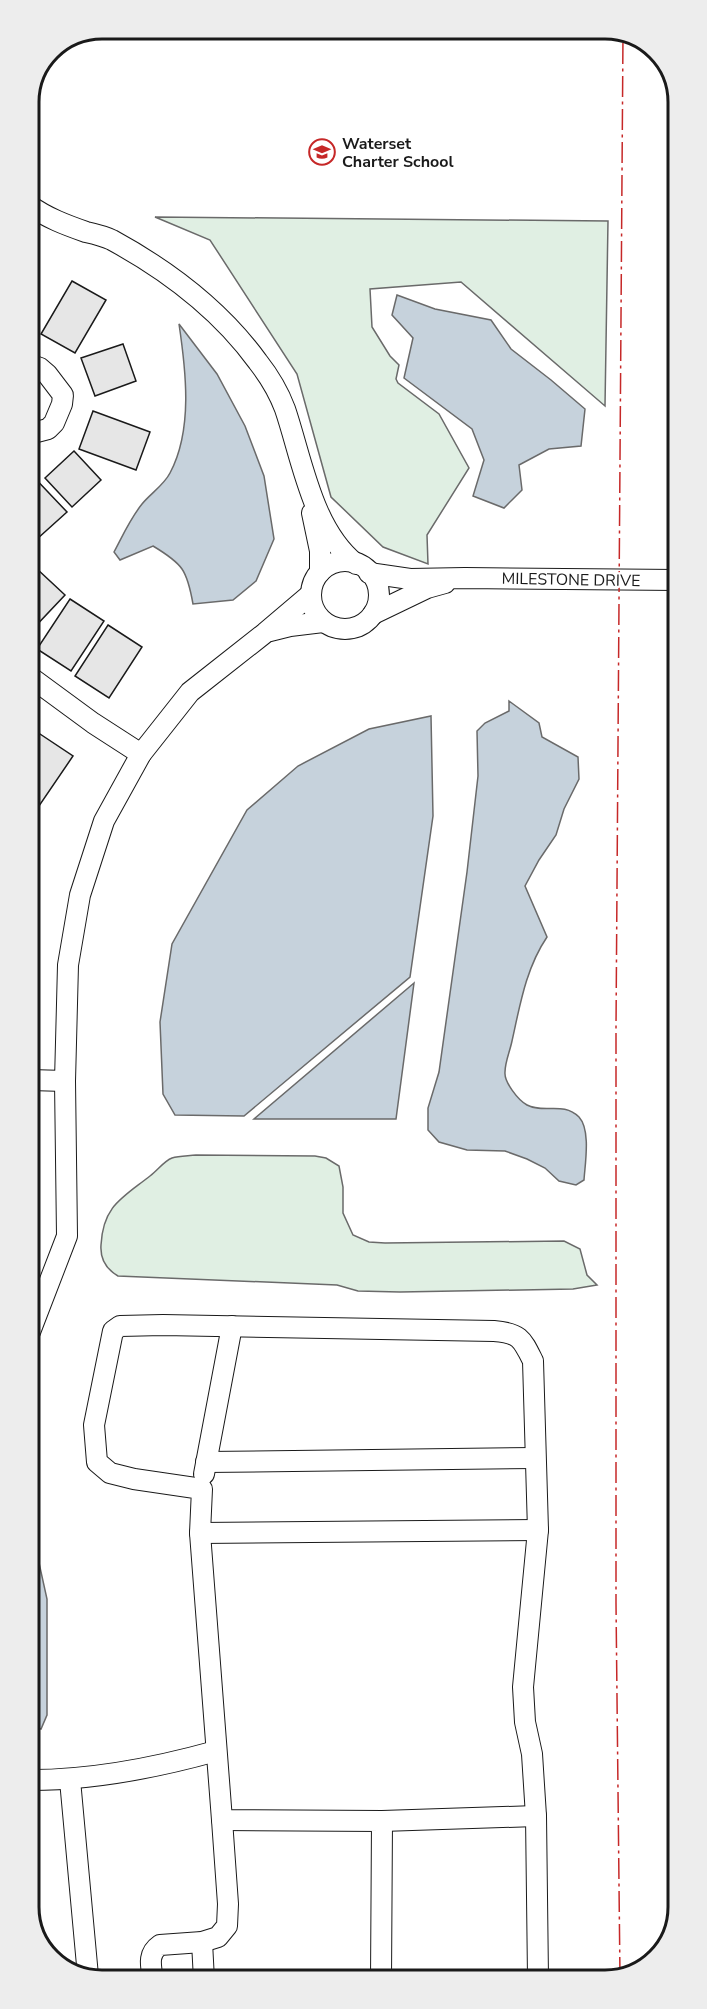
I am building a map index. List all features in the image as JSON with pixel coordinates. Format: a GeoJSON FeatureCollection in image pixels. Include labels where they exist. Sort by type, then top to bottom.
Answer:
{"type":"FeatureCollection","features":[{"type":"Feature","properties":{"kind":"street"},"geometry":{"type":"LineString","coordinates":[[39,212],[110,239],[166,274],[220,318],[259,362],[279,395],[306,481],[322,519],[336,544],[363,568],[378,588],[373,614]]}},
{"type":"Feature","properties":{"kind":"street"},"geometry":{"type":"LineString","coordinates":[[39,368],[63,395],[62,404],[54,423],[48,429],[39,431]]}},
{"type":"Feature","properties":{"kind":"street"},"geometry":{"type":"LineString","coordinates":[[306,481],[320,551],[320,572],[315,579],[311,594],[312,604],[316,614],[323,622]]}},
{"type":"Feature","properties":{"kind":"street","name":"MILESTONE DRIVE"},"geometry":{"type":"LineString","coordinates":[[320,572],[328,566],[346,562],[410,579],[668,580]]}},
{"type":"Feature","properties":{"kind":"street","name":"MILESTONE DRIVE"},"geometry":{"type":"LineString","coordinates":[[265,633],[290,626],[323,622],[344,629],[355,627],[365,622],[373,614],[428,588],[465,578]]}},
{"type":"Feature","properties":{"kind":"street"},"geometry":{"type":"LineString","coordinates":[[39,1309],[67,1236],[65,1081],[68,965],[80,896],[104,821],[141,754],[190,692],[311,594]]}},
{"type":"Feature","properties":{"kind":"street"},"geometry":{"type":"LineString","coordinates":[[39,683],[93,723],[141,754]]}},
{"type":"Feature","properties":{"kind":"street"},"geometry":{"type":"LineString","coordinates":[[39,1080],[65,1081]]}},
{"type":"Feature","properties":{"kind":"street"},"geometry":{"type":"LineString","coordinates":[[202,1489],[155,1483],[110,1473],[97,1462],[94,1446],[96,1415],[112,1331],[120,1326],[495,1331],[518,1336],[524,1342],[533,1361],[538,1530],[524,1687],[525,1722],[532,1755],[537,1816],[538,1970]]}},
{"type":"Feature","properties":{"kind":"street"},"geometry":{"type":"LineString","coordinates":[[152,1970],[151,1955],[160,1945],[202,1942],[218,1937],[227,1926],[228,1904],[200,1533],[206,1462],[232,1326]]}},
{"type":"Feature","properties":{"kind":"street"},"geometry":{"type":"LineString","coordinates":[[206,1462],[535,1458]]}},
{"type":"Feature","properties":{"kind":"street"},"geometry":{"type":"LineString","coordinates":[[200,1533],[538,1530]]}},
{"type":"Feature","properties":{"kind":"street"},"geometry":{"type":"LineString","coordinates":[[39,1780],[70,1780],[141,1769],[216,1751]]}},
{"type":"Feature","properties":{"kind":"street"},"geometry":{"type":"LineString","coordinates":[[70,1780],[86,1968]]}},
{"type":"Feature","properties":{"kind":"street"},"geometry":{"type":"LineString","coordinates":[[222,1820],[382,1821],[537,1816]]}},
{"type":"Feature","properties":{"kind":"street"},"geometry":{"type":"LineString","coordinates":[[381,1970],[382,1821]]}},
{"type":"Feature","properties":{"kind":"street"},"geometry":{"type":"LineString","coordinates":[[202,1942],[203,1970]]}},
{"type":"Feature","properties":{"kind":"green space"},"geometry":{"type":"Polygon","coordinates":[[[155,217],[608,221],[605,406],[461,282],[370,289],[372,327],[390,356],[399,365],[396,379],[398,383],[439,414],[469,468],[427,535],[428,564],[383,547],[331,497],[297,374],[210,240],[155,217]]]}},
{"type":"Feature","properties":{"kind":"green space"},"geometry":{"type":"Polygon","coordinates":[[[196,1155],[326,1158],[339,1166],[343,1187],[343,1213],[353,1235],[369,1242],[385,1243],[564,1241],[580,1249],[587,1275],[597,1285],[573,1289],[400,1292],[358,1291],[337,1285],[118,1276],[107,1267],[101,1250],[103,1232],[110,1212],[123,1197],[169,1159],[196,1155]]]}},
{"type":"Feature","properties":{"kind":"shaded area"},"geometry":{"type":"Polygon","coordinates":[[[397,295],[435,309],[491,320],[511,349],[585,409],[581,446],[549,449],[519,465],[522,490],[504,508],[473,496],[484,460],[472,429],[404,378],[413,338],[392,315],[397,295]]]}},
{"type":"Feature","properties":{"kind":"shaded area"},"geometry":{"type":"Polygon","coordinates":[[[179,324],[217,374],[245,426],[264,476],[274,539],[256,581],[233,600],[193,604],[186,575],[182,569],[153,546],[120,560],[114,552],[134,515],[170,473],[177,456],[182,438],[186,400],[179,324]]]}},
{"type":"Feature","properties":{"kind":"shaded area"},"geometry":{"type":"Polygon","coordinates":[[[509,701],[539,723],[542,737],[578,757],[579,779],[564,809],[556,835],[525,886],[547,937],[534,961],[525,987],[505,1072],[512,1090],[527,1105],[567,1110],[573,1112],[583,1123],[586,1138],[584,1180],[576,1185],[559,1181],[545,1168],[505,1151],[467,1150],[439,1142],[428,1130],[428,1108],[439,1072],[467,872],[478,776],[477,731],[485,723],[509,711],[509,701]]]}},
{"type":"Feature","properties":{"kind":"shaded area"},"geometry":{"type":"Polygon","coordinates":[[[431,716],[433,816],[410,977],[244,1116],[175,1115],[163,1094],[160,1022],[172,944],[247,810],[298,766],[369,729],[431,716]]]}},
{"type":"Feature","properties":{"kind":"shaded area"},"geometry":{"type":"Polygon","coordinates":[[[414,983],[396,1119],[254,1119],[414,983]]]}},
{"type":"Feature","properties":{"kind":"shaded area"},"geometry":{"type":"Polygon","coordinates":[[[39,1563],[47,1599],[47,1715],[41,1729],[39,1728],[39,1563]]]}},
{"type":"Feature","properties":{"kind":"building"},"geometry":{"type":"Polygon","coordinates":[[[72,281],[106,300],[75,353],[41,334],[72,281]]]}},
{"type":"Feature","properties":{"kind":"building"},"geometry":{"type":"Polygon","coordinates":[[[123,344],[136,381],[95,396],[81,358],[123,344]]]}},
{"type":"Feature","properties":{"kind":"building"},"geometry":{"type":"Polygon","coordinates":[[[93,411],[150,432],[136,470],[79,449],[93,411]]]}},
{"type":"Feature","properties":{"kind":"building"},"geometry":{"type":"Polygon","coordinates":[[[74,451],[101,480],[72,507],[45,478],[74,451]]]}},
{"type":"Feature","properties":{"kind":"building"},"geometry":{"type":"Polygon","coordinates":[[[39,483],[67,512],[39,537],[39,483]]]}},
{"type":"Feature","properties":{"kind":"building"},"geometry":{"type":"Polygon","coordinates":[[[39,571],[65,595],[39,622],[39,571]]]}},
{"type":"Feature","properties":{"kind":"building"},"geometry":{"type":"Polygon","coordinates":[[[70,599],[104,621],[71,671],[39,650],[39,646],[70,599]]]}},
{"type":"Feature","properties":{"kind":"building"},"geometry":{"type":"Polygon","coordinates":[[[108,625],[142,647],[109,698],[75,676],[108,625]]]}},
{"type":"Feature","properties":{"kind":"building"},"geometry":{"type":"Polygon","coordinates":[[[39,735],[73,756],[39,806],[39,735]]]}},
{"type":"Feature","properties":{"kind":"power"},"geometry":{"type":"LineString","coordinates":[[620,1968],[616,1603],[616,1028],[623,42]]}},
{"type":"Feature","properties":{"kind":"place","name":"Waterset Charter School"},"geometry":{"type":"Point","coordinates":[322,152]}}]}
